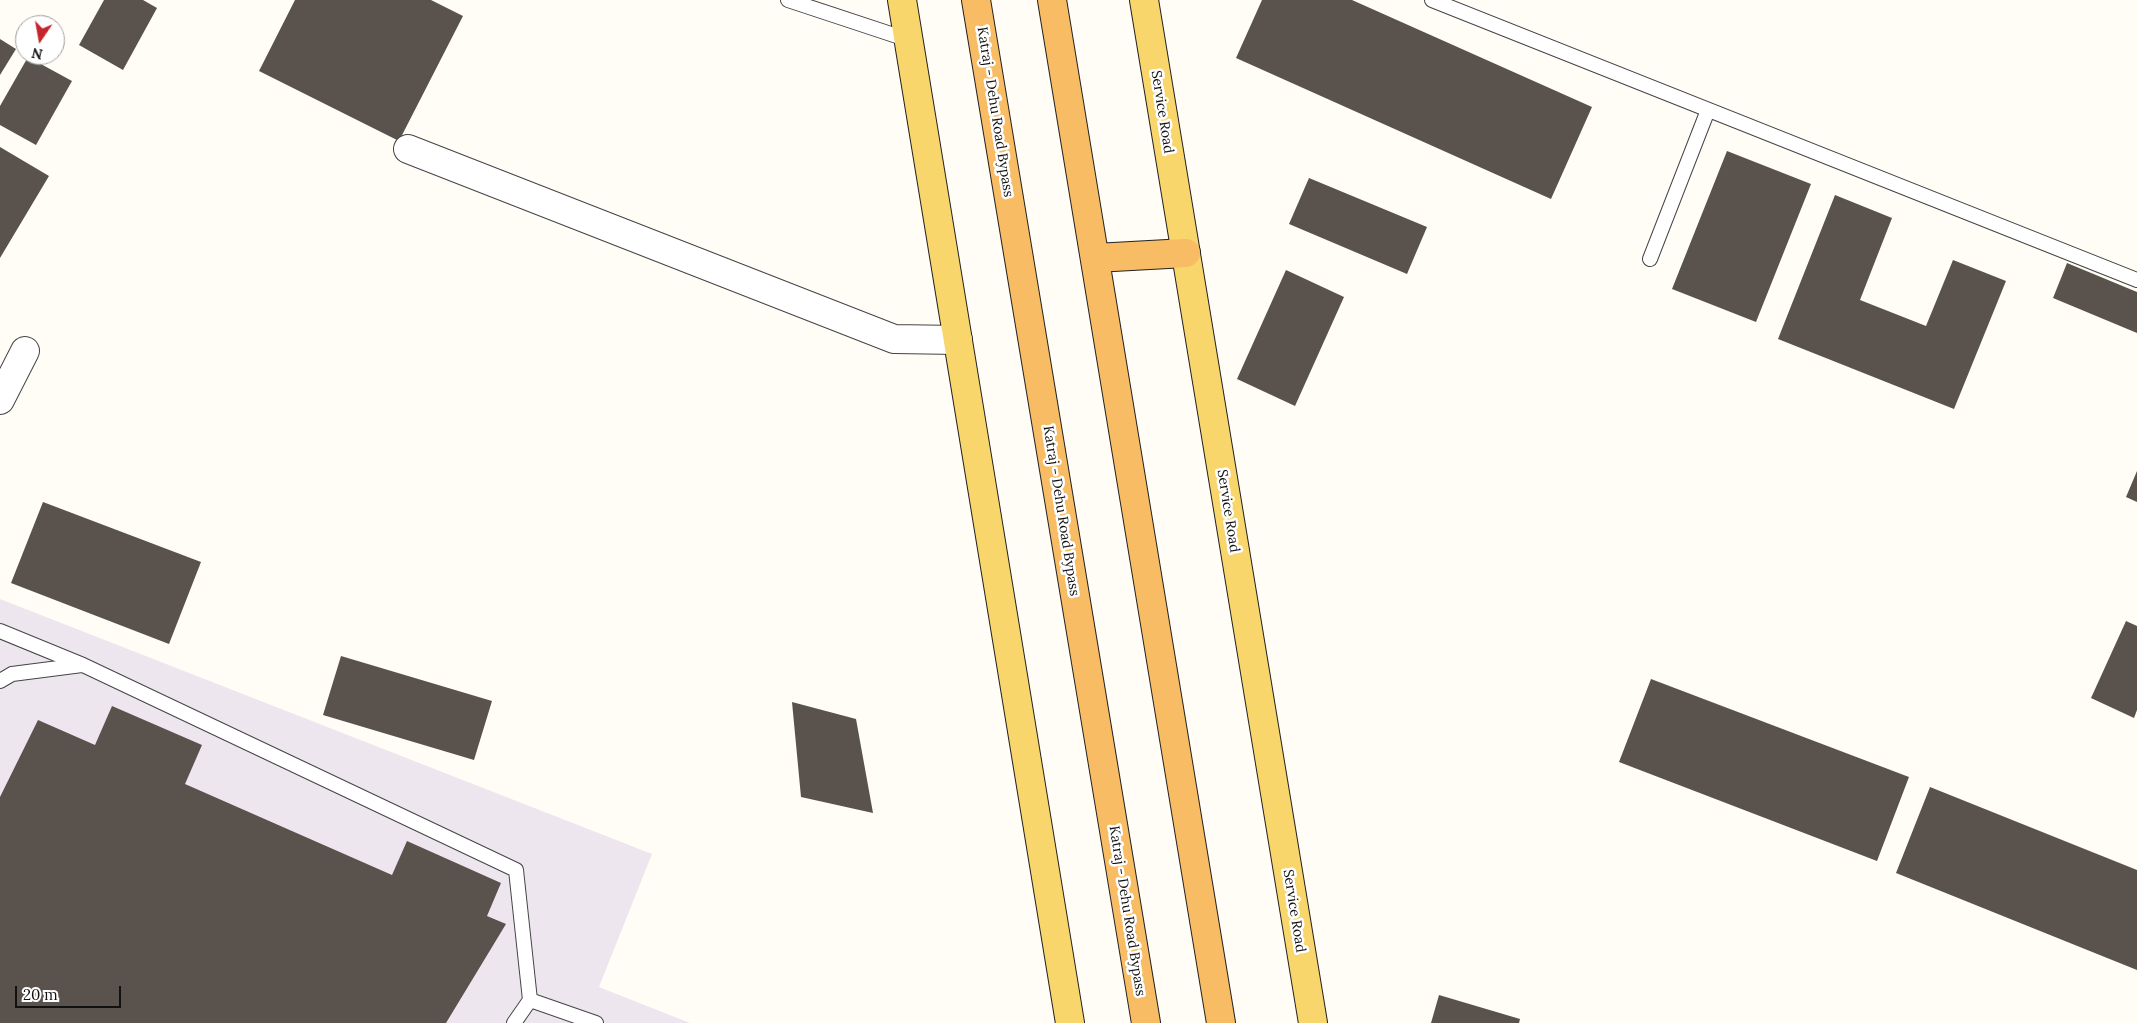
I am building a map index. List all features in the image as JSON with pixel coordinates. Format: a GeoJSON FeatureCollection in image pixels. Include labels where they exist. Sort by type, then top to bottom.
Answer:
{"type":"FeatureCollection","features":[{"type":"Feature","properties":{"kind":"highway","name":"Katraj - Dehu Road Bypass"},"geometry":{"type":"LineString","coordinates":[[976,0],[1146,1023]]}},
{"type":"Feature","properties":{"kind":"highway"},"geometry":{"type":"LineString","coordinates":[[1052,0],[1221,1023]]}},
{"type":"Feature","properties":{"kind":"highway"},"geometry":{"type":"LineString","coordinates":[[1095,258],[1186,253]]}},
{"type":"Feature","properties":{"kind":"main road"},"geometry":{"type":"LineString","coordinates":[[902,0],[1070,1023]]}},
{"type":"Feature","properties":{"kind":"main road","name":"Service Road"},"geometry":{"type":"LineString","coordinates":[[1144,0],[1313,1023]]}},
{"type":"Feature","properties":{"kind":"street"},"geometry":{"type":"LineString","coordinates":[[408,149],[894,339],[958,340]]}},
{"type":"Feature","properties":{"kind":"street"},"geometry":{"type":"LineString","coordinates":[[0,400],[25,351]]}},
{"type":"Feature","properties":{"kind":"lane"},"geometry":{"type":"LineString","coordinates":[[788,0],[909,40]]}},
{"type":"Feature","properties":{"kind":"lane"},"geometry":{"type":"LineString","coordinates":[[1432,0],[2137,280]]}},
{"type":"Feature","properties":{"kind":"lane"},"geometry":{"type":"LineString","coordinates":[[1650,259],[1708,110]]}},
{"type":"Feature","properties":{"kind":"lane"},"geometry":{"type":"LineString","coordinates":[[0,631],[83,665],[516,870],[530,1000],[514,1023]]}},
{"type":"Feature","properties":{"kind":"lane"},"geometry":{"type":"LineString","coordinates":[[0,681],[12,674],[83,665]]}},
{"type":"Feature","properties":{"kind":"lane"},"geometry":{"type":"LineString","coordinates":[[530,1000],[596,1023]]}},
{"type":"Feature","properties":{"kind":"shaded area"},"geometry":{"type":"Polygon","coordinates":[[[0,599],[652,854],[599,987],[690,1023],[0,1023],[0,599]]]}},
{"type":"Feature","properties":{"kind":"building"},"geometry":{"type":"Polygon","coordinates":[[[104,0],[143,0],[157,8],[123,70],[79,45],[104,0]]]}},
{"type":"Feature","properties":{"kind":"building"},"geometry":{"type":"Polygon","coordinates":[[[295,0],[431,0],[463,16],[399,141],[259,71],[295,0]]]}},
{"type":"Feature","properties":{"kind":"building"},"geometry":{"type":"Polygon","coordinates":[[[1262,0],[1352,0],[1592,107],[1551,199],[1236,58],[1262,0]]]}},
{"type":"Feature","properties":{"kind":"building"},"geometry":{"type":"Polygon","coordinates":[[[0,39],[15,48],[15,51],[0,75],[0,39]]]}},
{"type":"Feature","properties":{"kind":"building"},"geometry":{"type":"Polygon","coordinates":[[[23,65],[43,65],[72,81],[36,145],[0,125],[0,106],[23,65]]]}},
{"type":"Feature","properties":{"kind":"building"},"geometry":{"type":"Polygon","coordinates":[[[0,147],[49,176],[0,258],[0,147]]]}},
{"type":"Feature","properties":{"kind":"building"},"geometry":{"type":"Polygon","coordinates":[[[1727,151],[1811,184],[1756,322],[1672,289],[1727,151]]]}},
{"type":"Feature","properties":{"kind":"building"},"geometry":{"type":"Polygon","coordinates":[[[1309,178],[1427,227],[1407,274],[1289,224],[1309,178]]]}},
{"type":"Feature","properties":{"kind":"building"},"geometry":{"type":"Polygon","coordinates":[[[1835,195],[1892,218],[1860,300],[1926,326],[1953,260],[2006,281],[1954,409],[1778,339],[1835,195]]]}},
{"type":"Feature","properties":{"kind":"building"},"geometry":{"type":"Polygon","coordinates":[[[2067,263],[2137,292],[2137,333],[2053,298],[2067,263]]]}},
{"type":"Feature","properties":{"kind":"building"},"geometry":{"type":"Polygon","coordinates":[[[1286,270],[1344,297],[1295,406],[1237,379],[1286,270]]]}},
{"type":"Feature","properties":{"kind":"building"},"geometry":{"type":"Polygon","coordinates":[[[2137,471],[2137,502],[2126,497],[2137,471]]]}},
{"type":"Feature","properties":{"kind":"building"},"geometry":{"type":"Polygon","coordinates":[[[43,502],[201,562],[169,644],[11,583],[43,502]]]}},
{"type":"Feature","properties":{"kind":"building"},"geometry":{"type":"Polygon","coordinates":[[[2126,621],[2137,626],[2137,710],[2134,718],[2091,698],[2126,621]]]}},
{"type":"Feature","properties":{"kind":"building"},"geometry":{"type":"Polygon","coordinates":[[[341,656],[492,701],[474,760],[323,715],[341,656]]]}},
{"type":"Feature","properties":{"kind":"building"},"geometry":{"type":"Polygon","coordinates":[[[1651,679],[1909,777],[1877,861],[1619,762],[1651,679]]]}},
{"type":"Feature","properties":{"kind":"building"},"geometry":{"type":"Polygon","coordinates":[[[792,702],[856,719],[873,813],[801,797],[792,702]]]}},
{"type":"Feature","properties":{"kind":"building"},"geometry":{"type":"Polygon","coordinates":[[[112,706],[202,745],[185,784],[392,875],[407,841],[501,883],[487,916],[506,924],[446,1023],[0,1023],[0,797],[38,720],[95,745],[112,706]]]}},
{"type":"Feature","properties":{"kind":"building"},"geometry":{"type":"Polygon","coordinates":[[[1930,787],[2137,870],[2137,970],[1896,873],[1930,787]]]}},
{"type":"Feature","properties":{"kind":"building"},"geometry":{"type":"Polygon","coordinates":[[[1439,995],[1520,1019],[1519,1023],[1431,1023],[1439,995]]]}}]}
